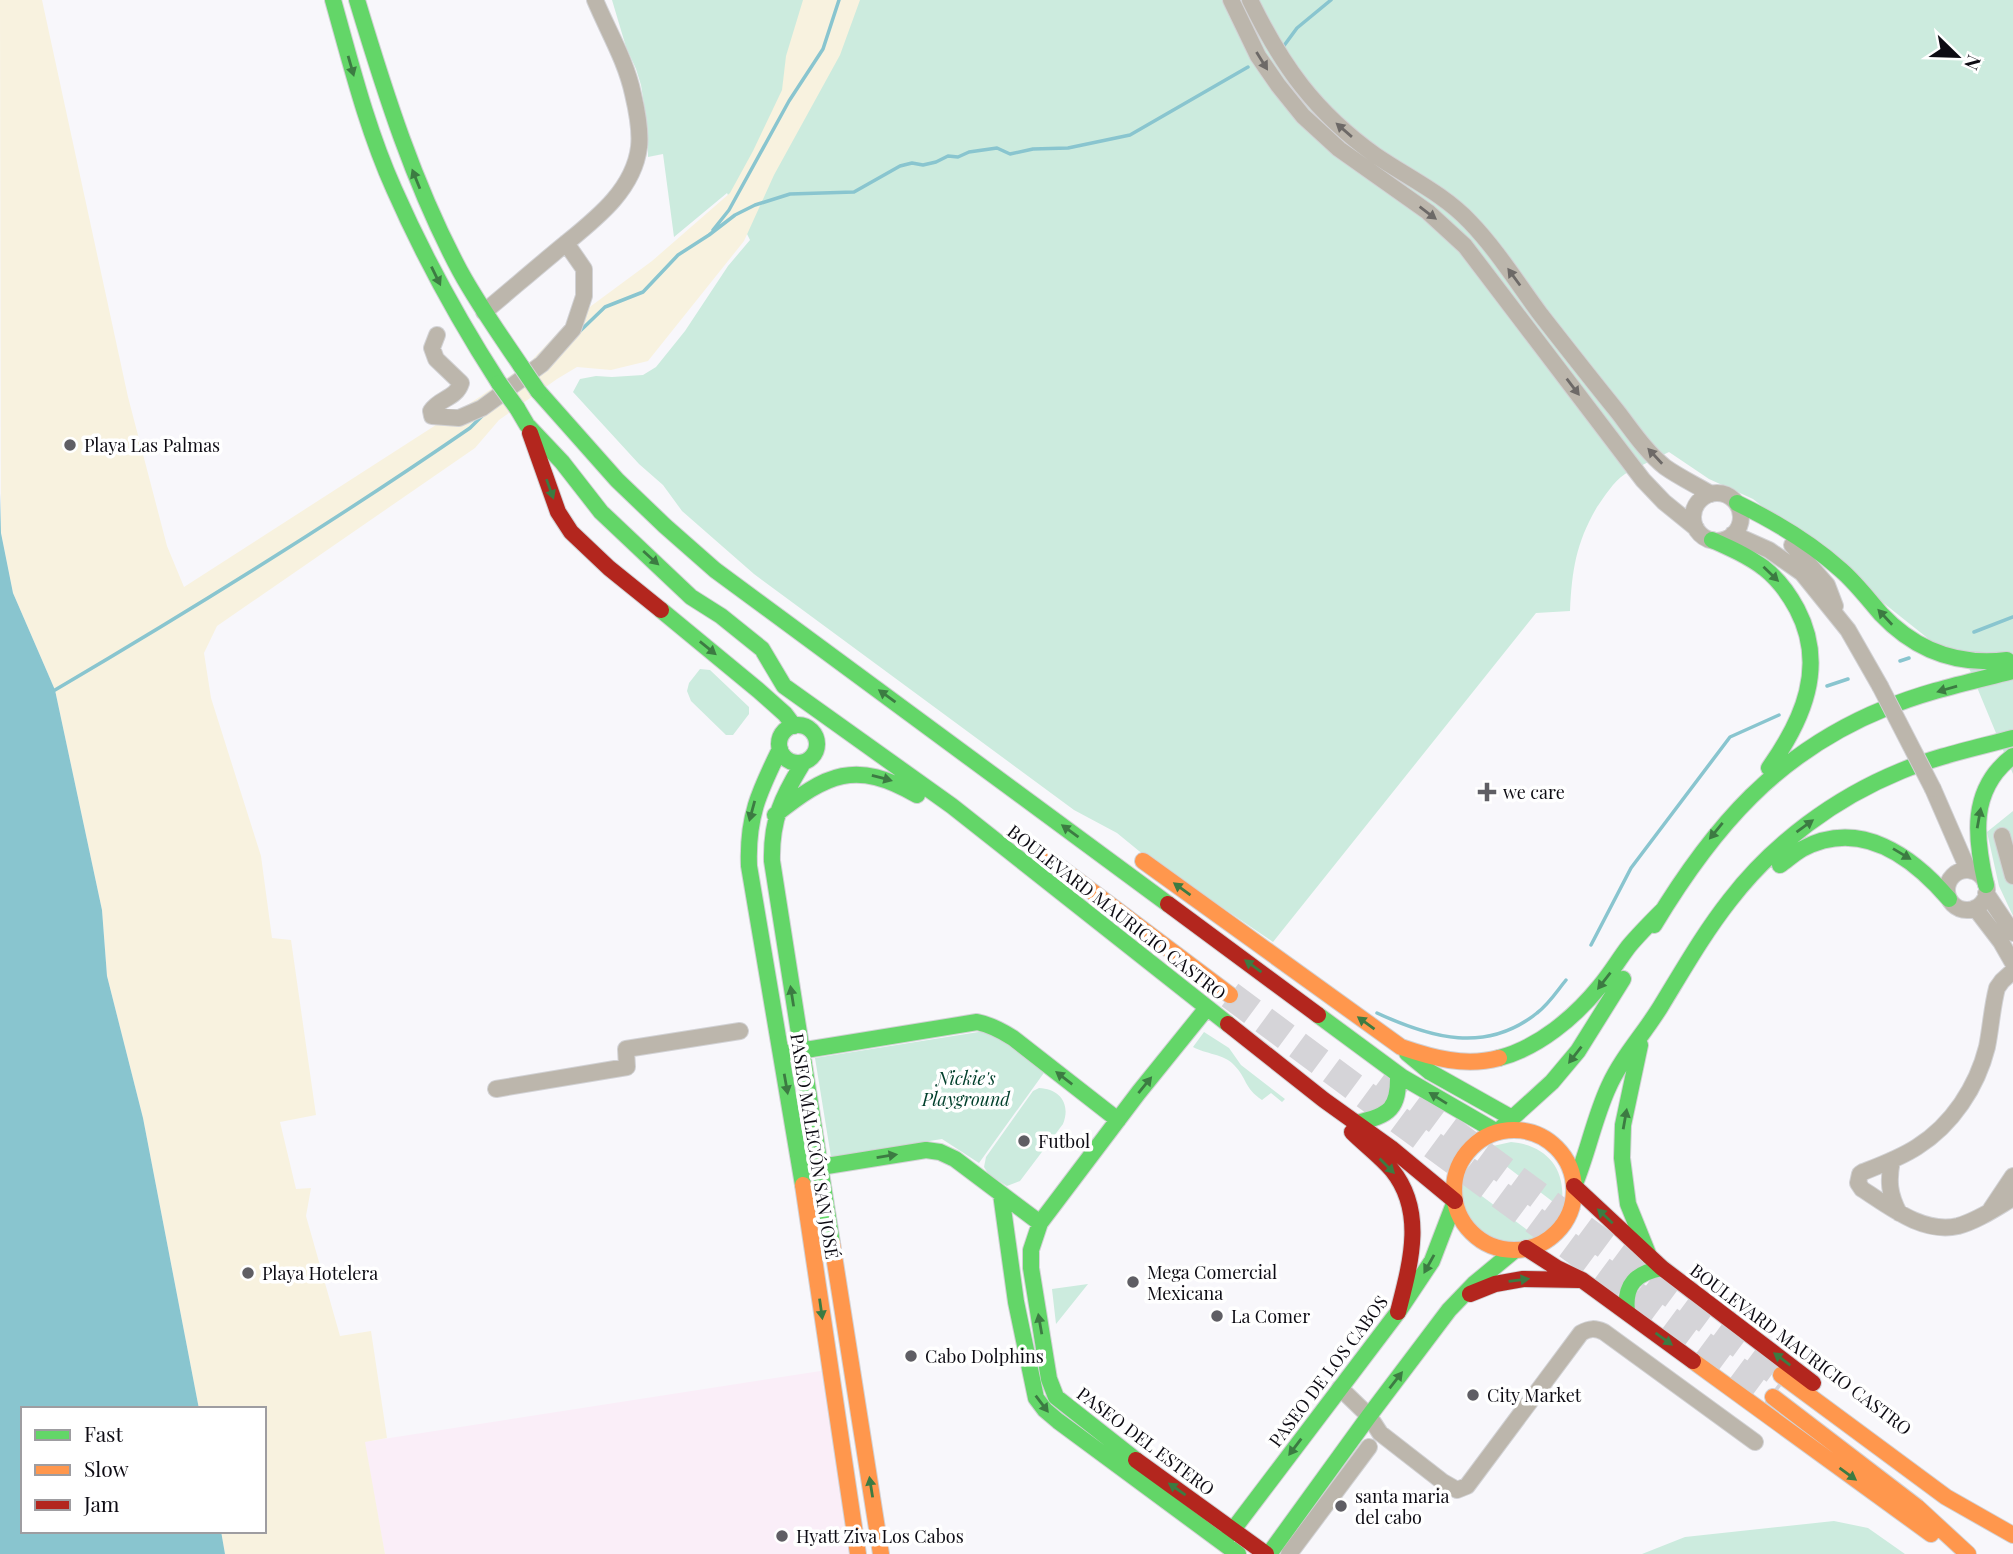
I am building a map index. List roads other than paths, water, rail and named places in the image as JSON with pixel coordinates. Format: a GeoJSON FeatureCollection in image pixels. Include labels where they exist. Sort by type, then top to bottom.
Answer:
{"type":"FeatureCollection","features":[{"type":"Feature","properties":{"kind":"main road"},"geometry":{"type":"LineString","coordinates":[[333,0],[359,94],[393,188],[443,290],[474,344],[527,425],[558,512],[571,532],[609,568],[758,690],[785,714],[794,726]]}},
{"type":"Feature","properties":{"kind":"main road","name":"BOULEVARD MAURICIO CASTRO"},"geometry":{"type":"LineString","coordinates":[[357,0],[389,106],[417,181],[441,234],[484,312],[538,391],[585,447],[653,517],[715,570],[791,627],[1398,1074],[1497,1132]]}},
{"type":"Feature","properties":{"kind":"main road","name":"BOULEVARD MAURICIO CASTRO"},"geometry":{"type":"LineString","coordinates":[[527,425],[562,462],[601,512],[691,597],[721,616],[796,673]]}},
{"type":"Feature","properties":{"kind":"main road"},"geometry":{"type":"LineString","coordinates":[[1739,510],[1781,525],[1819,551],[1852,581],[1896,628],[1918,644],[1966,662],[2013,659]]}},
{"type":"Feature","properties":{"kind":"main road"},"geometry":{"type":"LineString","coordinates":[[1712,540],[1761,565],[1772,574],[1791,598],[1802,618],[1810,641],[1812,670],[1801,717],[1784,749],[1695,858],[1578,1051],[1552,1082],[1497,1132],[1477,1143],[1462,1160],[1455,1182],[1455,1201],[1462,1220],[1476,1236],[1494,1246],[1520,1249],[1582,1280],[1958,1554]]}},
{"type":"Feature","properties":{"kind":"main road","name":"BOULEVARD MAURICIO CASTRO"},"geometry":{"type":"LineString","coordinates":[[791,627],[852,690],[1246,978]]}},
{"type":"Feature","properties":{"kind":"main road","name":"BOULEVARD MAURICIO CASTRO"},"geometry":{"type":"LineString","coordinates":[[762,649],[785,685],[952,806],[1324,1100],[1404,1158],[1455,1201]]}},
{"type":"Feature","properties":{"kind":"main road"},"geometry":{"type":"LineString","coordinates":[[1738,806],[1797,757],[1870,714],[2013,671]]}},
{"type":"Feature","properties":{"kind":"main road"},"geometry":{"type":"LineString","coordinates":[[794,726],[808,728],[817,740],[814,754],[810,760],[803,763],[788,761],[780,749],[782,734],[794,726]]}},
{"type":"Feature","properties":{"kind":"main road"},"geometry":{"type":"LineString","coordinates":[[1268,1554],[1368,1416],[1459,1299],[1482,1277],[1520,1249],[1545,1241],[1561,1227],[1571,1208],[1574,1186],[1584,1166],[1597,1116],[1619,1068],[1656,1015],[1702,940],[1742,885],[1806,825],[1845,799],[1900,772],[1948,755],[2013,738]]}},
{"type":"Feature","properties":{"kind":"main road"},"geometry":{"type":"LineString","coordinates":[[896,747],[985,812]]}},
{"type":"Feature","properties":{"kind":"main road","name":"PASEO MALECÓN SAN JOSÉ"},"geometry":{"type":"LineString","coordinates":[[780,749],[752,807],[747,842],[749,866],[801,1171],[858,1554]]}},
{"type":"Feature","properties":{"kind":"main road"},"geometry":{"type":"LineString","coordinates":[[1986,889],[1978,849],[1979,812],[1994,776],[2013,756]]}},
{"type":"Feature","properties":{"kind":"main road","name":"PASEO MALECÓN SAN JOSÉ"},"geometry":{"type":"LineString","coordinates":[[803,763],[775,815],[770,850],[881,1554]]}},
{"type":"Feature","properties":{"kind":"main road"},"geometry":{"type":"LineString","coordinates":[[982,766],[1035,789],[1070,812]]}},
{"type":"Feature","properties":{"kind":"main road"},"geometry":{"type":"LineString","coordinates":[[775,815],[816,785],[832,778],[848,774],[878,776],[894,782],[924,799],[1328,1109],[1392,1170],[1409,1198],[1413,1233],[1411,1259],[1398,1312]]}},
{"type":"Feature","properties":{"kind":"main road"},"geometry":{"type":"LineString","coordinates":[[952,806],[1016,870]]}},
{"type":"Feature","properties":{"kind":"main road"},"geometry":{"type":"LineString","coordinates":[[1702,940],[1783,862],[1801,850],[1826,840],[1859,839],[1894,849],[1915,862],[1948,891]]}},
{"type":"Feature","properties":{"kind":"main road","name":"BOULEVARD MAURICIO CASTRO"},"geometry":{"type":"LineString","coordinates":[[1040,853],[1230,995]]}},
{"type":"Feature","properties":{"kind":"main road"},"geometry":{"type":"LineString","coordinates":[[1135,855],[1401,1048],[1430,1072],[1512,1118]]}},
{"type":"Feature","properties":{"kind":"main road"},"geometry":{"type":"LineString","coordinates":[[1401,1048],[1426,1057],[1464,1063],[1494,1060],[1540,1042],[1601,986],[1629,947],[1663,910]]}},
{"type":"Feature","properties":{"kind":"main road","name":"PASEO DEL ESTERO"},"geometry":{"type":"LineString","coordinates":[[1202,1014],[1040,1223],[1031,1250],[1031,1268],[1049,1379],[1056,1397],[1218,1548],[1238,1554]]}},
{"type":"Feature","properties":{"kind":"main road"},"geometry":{"type":"LineString","coordinates":[[781,1054],[953,1025],[983,1023],[999,1028],[1013,1038],[1118,1120]]}},
{"type":"Feature","properties":{"kind":"main road"},"geometry":{"type":"LineString","coordinates":[[1643,1032],[1623,1125],[1622,1150],[1628,1204],[1649,1256]]}},
{"type":"Feature","properties":{"kind":"main road"},"geometry":{"type":"LineString","coordinates":[[1357,1123],[1385,1115],[1393,1108],[1399,1097],[1398,1074]]}},
{"type":"Feature","properties":{"kind":"main road"},"geometry":{"type":"LineString","coordinates":[[1497,1132],[1518,1129],[1547,1139],[1563,1154],[1574,1186]]}},
{"type":"Feature","properties":{"kind":"main road"},"geometry":{"type":"LineString","coordinates":[[801,1171],[932,1150],[955,1159],[1040,1223]]}},
{"type":"Feature","properties":{"kind":"main road","name":"BOULEVARD MAURICIO CASTRO"},"geometry":{"type":"LineString","coordinates":[[1574,1186],[1662,1268],[2013,1534]]}},
{"type":"Feature","properties":{"kind":"main road","name":"PASEO DEL ESTERO"},"geometry":{"type":"LineString","coordinates":[[1001,1194],[1015,1296],[1038,1403],[1048,1413],[1233,1529],[1268,1554]]}},
{"type":"Feature","properties":{"kind":"main road","name":"PASEO DE LOS CABOS"},"geometry":{"type":"LineString","coordinates":[[1218,1548],[1398,1312],[1432,1261],[1455,1201]]}},
{"type":"Feature","properties":{"kind":"main road"},"geometry":{"type":"LineString","coordinates":[[1627,1312],[1625,1306],[1628,1293],[1637,1277],[1646,1271],[1662,1268]]}},
{"type":"Feature","properties":{"kind":"main road"},"geometry":{"type":"LineString","coordinates":[[1459,1299],[1495,1284],[1522,1279],[1582,1280]]}},
{"type":"Feature","properties":{"kind":"main road"},"geometry":{"type":"LineString","coordinates":[[1015,1296],[1034,1292]]}},
{"type":"Feature","properties":{"kind":"main road","name":"BOULEVARD MAURICIO CASTRO"},"geometry":{"type":"LineString","coordinates":[[1781,1375],[1946,1497],[2013,1534]]}},
{"type":"Feature","properties":{"kind":"main road"},"geometry":{"type":"LineString","coordinates":[[834,1398],[856,1395]]}},
{"type":"Feature","properties":{"kind":"main road"},"geometry":{"type":"LineString","coordinates":[[1773,1396],[1917,1507],[1968,1554]]}},
{"type":"Feature","properties":{"kind":"street"},"geometry":{"type":"LineString","coordinates":[[484,312],[601,214],[621,189],[632,169],[639,148],[633,93],[623,62],[595,0]]}},
{"type":"Feature","properties":{"kind":"street"},"geometry":{"type":"LineString","coordinates":[[1231,0],[1258,56],[1303,116],[1339,149],[1427,212],[1465,246],[1643,480],[1664,502],[1703,536],[1720,541],[1734,534],[1739,526],[1739,510]]}},
{"type":"Feature","properties":{"kind":"street"},"geometry":{"type":"LineString","coordinates":[[1250,0],[1273,45],[1316,104],[1346,133],[1376,156],[1428,188],[1468,219],[1605,396],[1665,466],[1711,494]]}},
{"type":"Feature","properties":{"kind":"street"},"geometry":{"type":"LineString","coordinates":[[437,335],[432,348],[436,359],[461,383],[458,391],[435,404],[431,411],[432,416],[459,418],[482,408],[542,364],[573,329],[584,296],[584,269],[566,243]]}},
{"type":"Feature","properties":{"kind":"street"},"geometry":{"type":"LineString","coordinates":[[1589,408],[1605,396]]}},
{"type":"Feature","properties":{"kind":"street"},"geometry":{"type":"LineString","coordinates":[[1696,528],[1693,514],[1704,497],[1726,494],[1739,510],[1771,530],[1802,555],[1827,585],[1839,618]]}},
{"type":"Feature","properties":{"kind":"street"},"geometry":{"type":"LineString","coordinates":[[1734,534],[1769,550],[1802,573],[1839,618],[1865,658],[1933,789],[1966,865],[1983,879],[1986,889],[2013,933]]}},
{"type":"Feature","properties":{"kind":"street"},"geometry":{"type":"LineString","coordinates":[[1948,891],[1955,861],[1953,836]]}},
{"type":"Feature","properties":{"kind":"street"},"geometry":{"type":"LineString","coordinates":[[2003,836],[2013,876]]}},
{"type":"Feature","properties":{"kind":"street"},"geometry":{"type":"LineString","coordinates":[[1972,871],[1964,870],[1951,877],[1948,891],[1959,909],[1975,908],[1984,899],[1986,889]]}},
{"type":"Feature","properties":{"kind":"street"},"geometry":{"type":"LineString","coordinates":[[1975,908],[2013,963]]}},
{"type":"Feature","properties":{"kind":"street"},"geometry":{"type":"LineString","coordinates":[[2013,971],[1997,988],[1986,1050],[1967,1095],[1945,1124],[1931,1137],[1916,1148],[1863,1172],[1858,1183],[1862,1189],[1899,1213],[1922,1223],[1945,1227],[1960,1225],[2013,1198]]}},
{"type":"Feature","properties":{"kind":"street"},"geometry":{"type":"LineString","coordinates":[[496,1089],[627,1067],[626,1049],[740,1031]]}},
{"type":"Feature","properties":{"kind":"street"},"geometry":{"type":"LineString","coordinates":[[1892,1160],[1890,1195],[1899,1213]]}},
{"type":"Feature","properties":{"kind":"street"},"geometry":{"type":"LineString","coordinates":[[1989,1211],[2013,1176]]}},
{"type":"Feature","properties":{"kind":"street"},"geometry":{"type":"LineString","coordinates":[[1339,1388],[1368,1416],[1380,1433],[1457,1490],[1467,1486],[1581,1333],[1594,1328],[1604,1332],[1755,1442]]}},
{"type":"Feature","properties":{"kind":"street"},"geometry":{"type":"LineString","coordinates":[[1289,1554],[1369,1447]]}},
{"type":"Feature","properties":{"kind":"water"},"geometry":{"type":"Polygon","coordinates":[[[0,493],[1,533],[13,593],[55,690],[102,910],[107,976],[143,1118],[199,1407],[21,1407],[21,1533],[221,1533],[225,1554],[0,1554],[0,493]]]}},
{"type":"Feature","properties":{"kind":"waterway"},"geometry":{"type":"LineString","coordinates":[[713,230],[729,210],[789,101],[823,49],[839,0]]}},
{"type":"Feature","properties":{"kind":"waterway"},"geometry":{"type":"LineString","coordinates":[[1283,47],[1297,28],[1331,0]]}},
{"type":"Feature","properties":{"kind":"waterway"},"geometry":{"type":"LineString","coordinates":[[578,333],[605,307],[643,292],[678,255],[735,215],[755,205],[790,194],[854,192],[900,166],[912,163],[923,165],[969,152],[997,148],[1010,154],[1033,149],[1068,148],[1130,135],[1248,67]]}},
{"type":"Feature","properties":{"kind":"waterway"},"geometry":{"type":"LineString","coordinates":[[55,690],[317,530],[470,428],[483,415]]}},
{"type":"Feature","properties":{"kind":"waterway"},"geometry":{"type":"LineString","coordinates":[[1974,632],[2013,617]]}},
{"type":"Feature","properties":{"kind":"waterway"},"geometry":{"type":"LineString","coordinates":[[1900,661],[1909,658]]}},
{"type":"Feature","properties":{"kind":"waterway"},"geometry":{"type":"LineString","coordinates":[[1827,686],[1848,679]]}},
{"type":"Feature","properties":{"kind":"waterway"},"geometry":{"type":"LineString","coordinates":[[1591,945],[1631,868],[1730,737],[1779,715]]}},
{"type":"Feature","properties":{"kind":"waterway"},"geometry":{"type":"LineString","coordinates":[[1377,1013],[1438,1035],[1478,1038],[1518,1026],[1549,1002],[1566,980]]}},
{"type":"Feature","properties":{"kind":"tunnel"},"geometry":{"type":"LineString","coordinates":[[1230,995],[1773,1397]]}},
{"type":"Feature","properties":{"kind":"tunnel"},"geometry":{"type":"LineString","coordinates":[[1381,1079],[1781,1375]]}},
{"type":"Feature","properties":{"kind":"place","name":"Playa Las Palmas"},"geometry":{"type":"Point","coordinates":[70,445]}},
{"type":"Feature","properties":{"kind":"place","name":"we care"},"geometry":{"type":"Point","coordinates":[1487,792]}},
{"type":"Feature","properties":{"kind":"place","name":"Futbol"},"geometry":{"type":"Point","coordinates":[1024,1141]}},
{"type":"Feature","properties":{"kind":"place","name":"Playa Hotelera"},"geometry":{"type":"Point","coordinates":[248,1273]}},
{"type":"Feature","properties":{"kind":"place","name":"Mega Comercial Mexicana"},"geometry":{"type":"Point","coordinates":[1133,1282]}},
{"type":"Feature","properties":{"kind":"place","name":"La Comer"},"geometry":{"type":"Point","coordinates":[1217,1316]}},
{"type":"Feature","properties":{"kind":"place","name":"Cabo Dolphins"},"geometry":{"type":"Point","coordinates":[911,1356]}},
{"type":"Feature","properties":{"kind":"place","name":"City Market"},"geometry":{"type":"Point","coordinates":[1473,1395]}},
{"type":"Feature","properties":{"kind":"place","name":"santa maria del cabo"},"geometry":{"type":"Point","coordinates":[1341,1506]}},
{"type":"Feature","properties":{"kind":"place","name":"Hyatt Ziva Los Cabos"},"geometry":{"type":"Point","coordinates":[782,1536]}},
{"type":"Feature","properties":{"kind":"park label","name":"Nickie's Playground"},"geometry":{"type":"Point","coordinates":[966,1088]}}]}
